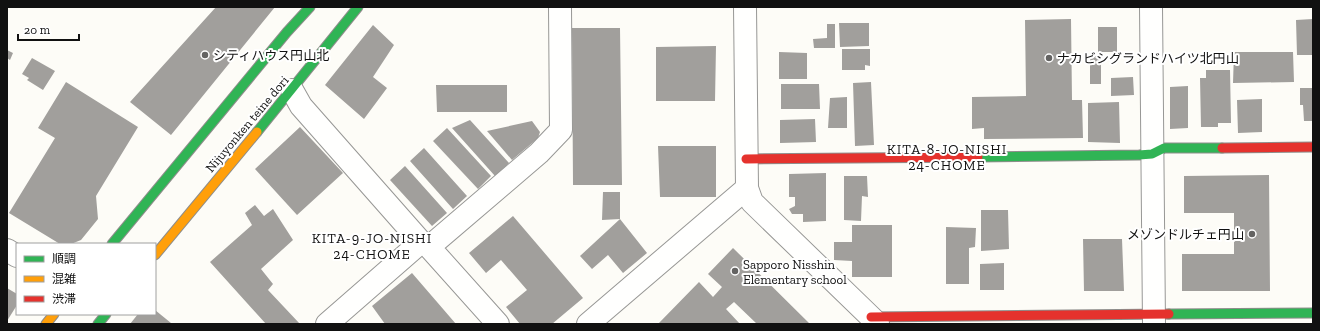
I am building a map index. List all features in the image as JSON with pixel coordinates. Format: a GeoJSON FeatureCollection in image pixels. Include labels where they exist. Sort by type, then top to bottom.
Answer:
{"type":"FeatureCollection","features":[{"type":"Feature","properties":{"kind":"street","name":"Nijuyonken teine dori"},"geometry":{"type":"LineString","coordinates":[[113,243],[287,32],[310,7]]}},
{"type":"Feature","properties":{"kind":"street","name":"Nijuyonken teine dori"},"geometry":{"type":"LineString","coordinates":[[156,254],[292,90],[358,7]]}},
{"type":"Feature","properties":{"kind":"street"},"geometry":{"type":"LineString","coordinates":[[327,324],[539,153],[561,130],[560,7]]}},
{"type":"Feature","properties":{"kind":"street"},"geometry":{"type":"LineString","coordinates":[[746,7],[746,159],[747,188],[752,202],[875,321],[1249,319],[1313,313]]}},
{"type":"Feature","properties":{"kind":"street"},"geometry":{"type":"LineString","coordinates":[[1151,7],[1154,319]]}},
{"type":"Feature","properties":{"kind":"street"},"geometry":{"type":"LineString","coordinates":[[292,90],[301,106],[498,324]]}},
{"type":"Feature","properties":{"kind":"street"},"geometry":{"type":"LineString","coordinates":[[746,159],[1139,155],[1152,154],[1164,148],[1313,147]]}},
{"type":"Feature","properties":{"kind":"street"},"geometry":{"type":"LineString","coordinates":[[588,324],[747,188]]}},
{"type":"Feature","properties":{"kind":"street"},"geometry":{"type":"LineString","coordinates":[[7,250],[16,255]]}},
{"type":"Feature","properties":{"kind":"street"},"geometry":{"type":"LineString","coordinates":[[46,324],[53,315]]}},
{"type":"Feature","properties":{"kind":"street"},"geometry":{"type":"LineString","coordinates":[[98,324],[105,315]]}},
{"type":"Feature","properties":{"kind":"building","name":"シティハウス円山北"},"geometry":{"type":"Polygon","coordinates":[[[216,7],[275,7],[171,135],[130,102],[216,7]]]}},
{"type":"Feature","properties":{"kind":"building","name":"ナカビシグランドハイツ北円山"},"geometry":{"type":"Polygon","coordinates":[[[1071,19],[1072,100],[1082,100],[1083,138],[984,139],[984,128],[972,129],[972,97],[1026,96],[1025,20],[1071,19]]]}},
{"type":"Feature","properties":{"kind":"building"},"geometry":{"type":"Polygon","coordinates":[[[1313,19],[1313,55],[1297,55],[1296,20],[1313,19]]]}},
{"type":"Feature","properties":{"kind":"building"},"geometry":{"type":"Polygon","coordinates":[[[839,23],[869,23],[869,46],[840,47],[839,23]]]}},
{"type":"Feature","properties":{"kind":"building"},"geometry":{"type":"Polygon","coordinates":[[[827,24],[835,24],[835,48],[814,48],[813,39],[827,38],[827,24]]]}},
{"type":"Feature","properties":{"kind":"building"},"geometry":{"type":"Polygon","coordinates":[[[373,25],[394,45],[373,77],[387,88],[364,119],[325,85],[373,25]]]}},
{"type":"Feature","properties":{"kind":"building"},"geometry":{"type":"Polygon","coordinates":[[[1098,27],[1117,27],[1117,52],[1098,52],[1098,27]]]}},
{"type":"Feature","properties":{"kind":"building"},"geometry":{"type":"Polygon","coordinates":[[[572,28],[620,28],[622,185],[573,185],[572,28]]]}},
{"type":"Feature","properties":{"kind":"building"},"geometry":{"type":"Polygon","coordinates":[[[716,46],[715,101],[656,101],[656,47],[716,46]]]}},
{"type":"Feature","properties":{"kind":"building"},"geometry":{"type":"Polygon","coordinates":[[[842,49],[870,49],[870,66],[865,65],[865,70],[842,70],[842,49]]]}},
{"type":"Feature","properties":{"kind":"building"},"geometry":{"type":"Polygon","coordinates":[[[7,50],[13,53],[10,60],[7,58],[7,50]]]}},
{"type":"Feature","properties":{"kind":"building"},"geometry":{"type":"Polygon","coordinates":[[[779,52],[807,53],[807,79],[779,79],[779,52]]]}},
{"type":"Feature","properties":{"kind":"building"},"geometry":{"type":"Polygon","coordinates":[[[1234,52],[1293,52],[1294,82],[1233,83],[1234,52]]]}},
{"type":"Feature","properties":{"kind":"building"},"geometry":{"type":"Polygon","coordinates":[[[1090,56],[1101,56],[1101,84],[1090,84],[1090,56]]]}},
{"type":"Feature","properties":{"kind":"building"},"geometry":{"type":"Polygon","coordinates":[[[32,58],[55,71],[43,90],[27,80],[29,78],[22,74],[32,58]]]}},
{"type":"Feature","properties":{"kind":"building"},"geometry":{"type":"Polygon","coordinates":[[[1206,70],[1230,70],[1231,123],[1218,123],[1218,127],[1201,127],[1200,78],[1206,78],[1206,70]]]}},
{"type":"Feature","properties":{"kind":"building"},"geometry":{"type":"Polygon","coordinates":[[[1133,77],[1134,95],[1111,96],[1111,78],[1133,77]]]}},
{"type":"Feature","properties":{"kind":"building"},"geometry":{"type":"Polygon","coordinates":[[[66,82],[138,127],[96,196],[98,219],[81,240],[74,243],[58,243],[9,213],[55,138],[38,128],[66,82]]]}},
{"type":"Feature","properties":{"kind":"building"},"geometry":{"type":"Polygon","coordinates":[[[871,82],[874,145],[855,146],[853,83],[871,82]]]}},
{"type":"Feature","properties":{"kind":"building"},"geometry":{"type":"Polygon","coordinates":[[[781,84],[819,84],[820,109],[781,109],[781,84]]]}},
{"type":"Feature","properties":{"kind":"building"},"geometry":{"type":"Polygon","coordinates":[[[436,85],[507,85],[507,112],[437,112],[436,85]]]}},
{"type":"Feature","properties":{"kind":"building"},"geometry":{"type":"Polygon","coordinates":[[[1188,86],[1188,128],[1170,129],[1170,87],[1188,86]]]}},
{"type":"Feature","properties":{"kind":"building"},"geometry":{"type":"Polygon","coordinates":[[[1300,88],[1313,88],[1313,121],[1304,121],[1303,105],[1300,105],[1300,88]]]}},
{"type":"Feature","properties":{"kind":"building"},"geometry":{"type":"Polygon","coordinates":[[[847,97],[847,128],[828,128],[830,98],[847,97]]]}},
{"type":"Feature","properties":{"kind":"building"},"geometry":{"type":"Polygon","coordinates":[[[1262,99],[1262,132],[1238,133],[1237,100],[1262,99]]]}},
{"type":"Feature","properties":{"kind":"building"},"geometry":{"type":"Polygon","coordinates":[[[1119,102],[1120,143],[1088,142],[1088,103],[1119,102]]]}},
{"type":"Feature","properties":{"kind":"building"},"geometry":{"type":"Polygon","coordinates":[[[815,119],[816,142],[780,143],[780,120],[815,119]]]}},
{"type":"Feature","properties":{"kind":"building"},"geometry":{"type":"Polygon","coordinates":[[[470,120],[509,163],[495,176],[452,128],[470,120]]]}},
{"type":"Feature","properties":{"kind":"building"},"geometry":{"type":"Polygon","coordinates":[[[532,121],[540,132],[538,138],[512,160],[487,131],[532,121]]]}},
{"type":"Feature","properties":{"kind":"building"},"geometry":{"type":"Polygon","coordinates":[[[300,127],[343,173],[297,215],[255,169],[300,127]]]}},
{"type":"Feature","properties":{"kind":"building"},"geometry":{"type":"Polygon","coordinates":[[[447,128],[491,176],[478,189],[433,141],[447,128]]]}},
{"type":"Feature","properties":{"kind":"building"},"geometry":{"type":"Polygon","coordinates":[[[658,146],[716,146],[716,197],[660,197],[658,146]]]}},
{"type":"Feature","properties":{"kind":"building"},"geometry":{"type":"Polygon","coordinates":[[[424,148],[467,196],[453,209],[410,161],[424,148]]]}},
{"type":"Feature","properties":{"kind":"building"},"geometry":{"type":"Polygon","coordinates":[[[405,166],[447,213],[432,226],[390,180],[405,166]]]}},
{"type":"Feature","properties":{"kind":"building"},"geometry":{"type":"Polygon","coordinates":[[[826,173],[826,221],[803,222],[803,214],[792,214],[789,209],[795,206],[795,197],[789,197],[789,174],[826,173]]]}},
{"type":"Feature","properties":{"kind":"building","name":"メゾンドルチェ円山"},"geometry":{"type":"Polygon","coordinates":[[[1269,175],[1270,291],[1182,291],[1182,254],[1234,254],[1234,213],[1184,213],[1184,176],[1269,175]]]}},
{"type":"Feature","properties":{"kind":"building"},"geometry":{"type":"Polygon","coordinates":[[[844,176],[867,176],[868,197],[862,196],[861,221],[844,220],[844,176]]]}},
{"type":"Feature","properties":{"kind":"building"},"geometry":{"type":"Polygon","coordinates":[[[603,192],[620,192],[620,219],[602,220],[603,192]]]}},
{"type":"Feature","properties":{"kind":"building"},"geometry":{"type":"Polygon","coordinates":[[[255,205],[264,216],[273,209],[293,240],[261,269],[273,284],[268,290],[300,324],[266,324],[210,262],[252,225],[245,213],[255,205]]]}},
{"type":"Feature","properties":{"kind":"building"},"geometry":{"type":"Polygon","coordinates":[[[981,210],[1008,210],[1009,249],[981,251],[981,210]]]}},
{"type":"Feature","properties":{"kind":"building"},"geometry":{"type":"Polygon","coordinates":[[[513,216],[583,298],[552,324],[520,324],[506,307],[527,290],[501,260],[486,273],[469,253],[513,216]]]}},
{"type":"Feature","properties":{"kind":"building"},"geometry":{"type":"Polygon","coordinates":[[[620,219],[647,253],[623,273],[608,255],[592,269],[580,256],[620,219]]]}},
{"type":"Feature","properties":{"kind":"building"},"geometry":{"type":"Polygon","coordinates":[[[852,225],[892,225],[892,277],[852,277],[852,261],[834,260],[834,242],[852,242],[852,225]]]}},
{"type":"Feature","properties":{"kind":"building"},"geometry":{"type":"Polygon","coordinates":[[[946,227],[976,228],[975,247],[969,248],[969,284],[946,284],[946,227]]]}},
{"type":"Feature","properties":{"kind":"building"},"geometry":{"type":"Polygon","coordinates":[[[1083,239],[1122,239],[1124,291],[1084,291],[1083,239]]]}},
{"type":"Feature","properties":{"kind":"building"},"geometry":{"type":"Polygon","coordinates":[[[733,248],[810,324],[757,324],[734,302],[726,309],[740,324],[658,324],[699,282],[713,297],[722,287],[708,274],[733,248]]]}},
{"type":"Feature","properties":{"kind":"building"},"geometry":{"type":"Polygon","coordinates":[[[1004,263],[1004,290],[980,290],[980,264],[1004,263]]]}},
{"type":"Feature","properties":{"kind":"building"},"geometry":{"type":"Polygon","coordinates":[[[412,273],[456,324],[385,324],[372,306],[412,273]]]}},
{"type":"Feature","properties":{"kind":"building"},"geometry":{"type":"Polygon","coordinates":[[[7,288],[16,293],[16,307],[7,321],[7,288]]]}},
{"type":"Feature","properties":{"kind":"building"},"geometry":{"type":"Polygon","coordinates":[[[156,311],[171,323],[170,324],[130,324],[137,315],[156,315],[156,311]]]}},
{"type":"Feature","properties":{"kind":"traffic: fast"},"geometry":{"type":"LineString","coordinates":[[113,243],[287,32],[310,7]]}},
{"type":"Feature","properties":{"kind":"traffic: fast"},"geometry":{"type":"LineString","coordinates":[[257,132],[358,7]]}},
{"type":"Feature","properties":{"kind":"traffic: fast"},"geometry":{"type":"LineString","coordinates":[[978,157],[1139,155],[1152,154],[1164,148],[1222,148]]}},
{"type":"Feature","properties":{"kind":"traffic: fast"},"geometry":{"type":"LineString","coordinates":[[1169,314],[1313,313]]}},
{"type":"Feature","properties":{"kind":"traffic: fast"},"geometry":{"type":"LineString","coordinates":[[98,324],[105,315]]}},
{"type":"Feature","properties":{"kind":"traffic: slow"},"geometry":{"type":"LineString","coordinates":[[156,254],[257,132]]}},
{"type":"Feature","properties":{"kind":"traffic: slow"},"geometry":{"type":"LineString","coordinates":[[46,324],[53,315]]}},
{"type":"Feature","properties":{"kind":"traffic: jam"},"geometry":{"type":"LineString","coordinates":[[1222,148],[1313,147]]}},
{"type":"Feature","properties":{"kind":"traffic: jam"},"geometry":{"type":"LineString","coordinates":[[746,159],[978,157]]}},
{"type":"Feature","properties":{"kind":"traffic: jam"},"geometry":{"type":"LineString","coordinates":[[871,317],[1169,314]]}},
{"type":"Feature","properties":{"kind":"place","name":"シティハウス円山北"},"geometry":{"type":"Point","coordinates":[205,55]}},
{"type":"Feature","properties":{"kind":"place","name":"ナカビシグランドハイツ北円山"},"geometry":{"type":"Point","coordinates":[1049,58]}},
{"type":"Feature","properties":{"kind":"place","name":"メゾンドルチェ円山"},"geometry":{"type":"Point","coordinates":[1252,234]}},
{"type":"Feature","properties":{"kind":"place","name":"Sapporo Nisshin Elementary school"},"geometry":{"type":"Point","coordinates":[735,271]}},
{"type":"Feature","properties":{"kind":"district","name":"KITA-8-JO-NISHI 24-CHOME"},"geometry":{"type":"Point","coordinates":[947,158]}},
{"type":"Feature","properties":{"kind":"district","name":"KITA-9-JO-NISHI 24-CHOME"},"geometry":{"type":"Point","coordinates":[372,246]}}]}
